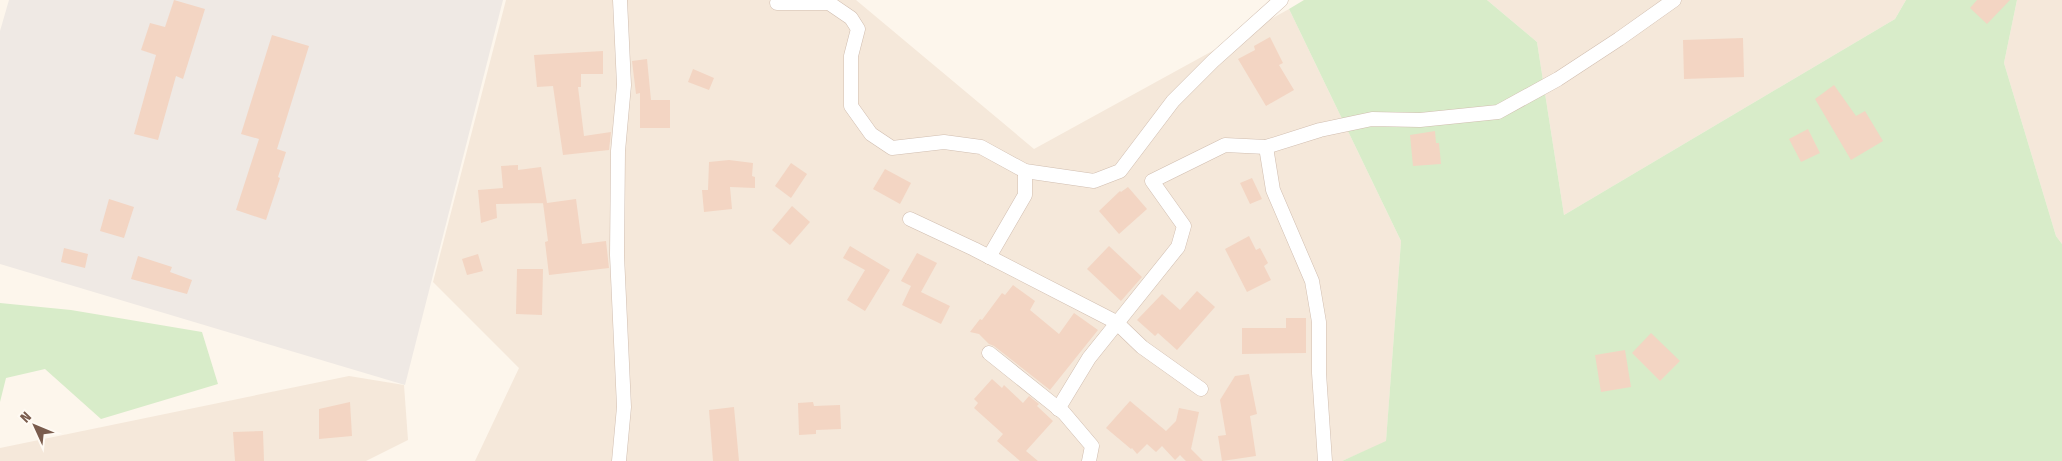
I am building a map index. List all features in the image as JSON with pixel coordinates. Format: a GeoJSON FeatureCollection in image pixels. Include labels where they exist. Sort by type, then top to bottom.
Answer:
{"type":"FeatureCollection","features":[{"type":"Feature","properties":{"kind":"street"},"geometry":{"type":"LineString","coordinates":[[619,461],[624,407],[617,255],[618,152],[624,85],[620,0]]}},
{"type":"Feature","properties":{"kind":"street"},"geometry":{"type":"LineString","coordinates":[[777,3],[829,3],[851,18],[858,28],[851,56],[851,106],[871,134],[892,148],[944,142],[981,147],[1026,171],[1094,181],[1120,171],[1173,102],[1212,61],[1281,0]]}},
{"type":"Feature","properties":{"kind":"street"},"geometry":{"type":"LineString","coordinates":[[1058,409],[1089,358],[1178,247],[1184,226],[1152,181],[1225,145],[1266,147],[1320,130],[1372,119],[1420,120],[1498,112],[1558,79],[1674,0]]}},
{"type":"Feature","properties":{"kind":"street"},"geometry":{"type":"LineString","coordinates":[[1266,147],[1273,190],[1312,281],[1320,322],[1319,373],[1324,461]]}},
{"type":"Feature","properties":{"kind":"street"},"geometry":{"type":"LineString","coordinates":[[989,257],[1025,195],[1026,171]]}},
{"type":"Feature","properties":{"kind":"street"},"geometry":{"type":"LineString","coordinates":[[910,219],[1116,322],[1142,348],[1201,389]]}},
{"type":"Feature","properties":{"kind":"street"},"geometry":{"type":"LineString","coordinates":[[989,353],[1058,409],[1092,446],[1090,461]]}},
{"type":"Feature","properties":{"kind":"shaded area"},"geometry":{"type":"Polygon","coordinates":[[[9,0],[503,0],[405,385],[0,264],[0,31],[9,0]]]}},
{"type":"Feature","properties":{"kind":"shaded area"},"geometry":{"type":"Polygon","coordinates":[[[506,0],[856,0],[1034,149],[1289,9],[1401,241],[1386,442],[1342,461],[475,461],[519,368],[433,282],[506,0]]]}},
{"type":"Feature","properties":{"kind":"shaded area"},"geometry":{"type":"Polygon","coordinates":[[[1487,0],[1906,0],[1895,19],[1564,215],[1537,42],[1487,0]]]}},
{"type":"Feature","properties":{"kind":"shaded area"},"geometry":{"type":"Polygon","coordinates":[[[2017,0],[2062,0],[2062,244],[2056,236],[2004,63],[2017,0]]]}},
{"type":"Feature","properties":{"kind":"shaded area"},"geometry":{"type":"Polygon","coordinates":[[[349,376],[404,385],[408,440],[366,461],[0,461],[0,448],[349,376]]]}},
{"type":"Feature","properties":{"kind":"green space"},"geometry":{"type":"Polygon","coordinates":[[[1304,0],[1487,0],[1537,42],[1564,215],[1895,19],[1906,0],[2017,0],[2004,63],[2056,236],[2062,244],[2062,461],[1342,461],[1386,441],[1401,241],[1289,9],[1304,0]]]}},
{"type":"Feature","properties":{"kind":"green space"},"geometry":{"type":"Polygon","coordinates":[[[0,303],[71,310],[202,332],[218,384],[101,419],[45,369],[6,378],[0,402],[0,303]]]}},
{"type":"Feature","properties":{"kind":"building"},"geometry":{"type":"Polygon","coordinates":[[[174,0],[205,9],[183,79],[176,76],[158,140],[134,134],[156,55],[141,50],[150,23],[165,27],[174,0]]]}},
{"type":"Feature","properties":{"kind":"building"},"geometry":{"type":"Polygon","coordinates":[[[1977,0],[2010,0],[1987,24],[1970,8],[1977,0]]]}},
{"type":"Feature","properties":{"kind":"building"},"geometry":{"type":"Polygon","coordinates":[[[272,35],[309,46],[277,149],[286,152],[278,177],[280,178],[266,220],[236,210],[259,139],[241,134],[272,35]]]}},
{"type":"Feature","properties":{"kind":"building"},"geometry":{"type":"Polygon","coordinates":[[[1270,37],[1283,63],[1279,65],[1294,90],[1266,106],[1238,59],[1255,50],[1254,46],[1270,37]]]}},
{"type":"Feature","properties":{"kind":"building"},"geometry":{"type":"Polygon","coordinates":[[[1743,38],[1744,77],[1684,79],[1683,40],[1743,38]]]}},
{"type":"Feature","properties":{"kind":"building"},"geometry":{"type":"Polygon","coordinates":[[[603,51],[603,74],[581,74],[581,87],[578,87],[584,136],[611,132],[609,150],[563,155],[553,86],[537,87],[534,55],[603,51]]]}},
{"type":"Feature","properties":{"kind":"building"},"geometry":{"type":"Polygon","coordinates":[[[647,59],[651,100],[670,100],[670,128],[640,128],[640,93],[636,94],[632,61],[647,59]]]}},
{"type":"Feature","properties":{"kind":"building"},"geometry":{"type":"Polygon","coordinates":[[[693,69],[714,78],[709,90],[688,82],[693,69]]]}},
{"type":"Feature","properties":{"kind":"building"},"geometry":{"type":"Polygon","coordinates":[[[1834,85],[1856,116],[1865,111],[1883,141],[1851,160],[1815,99],[1834,85]]]}},
{"type":"Feature","properties":{"kind":"building"},"geometry":{"type":"Polygon","coordinates":[[[1808,129],[1820,153],[1801,162],[1789,139],[1808,129]]]}},
{"type":"Feature","properties":{"kind":"building"},"geometry":{"type":"Polygon","coordinates":[[[1435,131],[1436,143],[1439,143],[1441,164],[1413,166],[1410,135],[1435,131]]]}},
{"type":"Feature","properties":{"kind":"building"},"geometry":{"type":"Polygon","coordinates":[[[729,160],[753,163],[752,176],[755,177],[755,188],[730,187],[732,209],[704,212],[702,190],[708,190],[709,162],[729,160]]]}},
{"type":"Feature","properties":{"kind":"building"},"geometry":{"type":"Polygon","coordinates":[[[791,163],[807,174],[791,198],[775,186],[791,163]]]}},
{"type":"Feature","properties":{"kind":"building"},"geometry":{"type":"Polygon","coordinates":[[[518,165],[518,170],[541,167],[547,203],[576,199],[582,244],[606,241],[609,268],[549,275],[545,242],[548,241],[543,203],[496,204],[497,218],[481,223],[478,190],[503,188],[501,166],[518,165]]]}},
{"type":"Feature","properties":{"kind":"building"},"geometry":{"type":"Polygon","coordinates":[[[885,169],[911,183],[900,204],[873,189],[885,169]]]}},
{"type":"Feature","properties":{"kind":"building"},"geometry":{"type":"Polygon","coordinates":[[[1252,178],[1262,199],[1250,204],[1240,183],[1252,178]]]}},
{"type":"Feature","properties":{"kind":"building"},"geometry":{"type":"Polygon","coordinates":[[[1128,187],[1147,209],[1119,234],[1099,211],[1120,191],[1128,187]]]}},
{"type":"Feature","properties":{"kind":"building"},"geometry":{"type":"Polygon","coordinates":[[[109,199],[134,207],[124,238],[100,231],[109,199]]]}},
{"type":"Feature","properties":{"kind":"building"},"geometry":{"type":"Polygon","coordinates":[[[792,206],[810,222],[790,245],[772,230],[792,206]]]}},
{"type":"Feature","properties":{"kind":"building"},"geometry":{"type":"Polygon","coordinates":[[[1249,236],[1256,250],[1260,248],[1268,263],[1264,266],[1271,280],[1247,292],[1225,249],[1249,236]]]}},
{"type":"Feature","properties":{"kind":"building"},"geometry":{"type":"Polygon","coordinates":[[[850,246],[890,270],[865,311],[847,300],[865,270],[843,258],[850,246]]]}},
{"type":"Feature","properties":{"kind":"building"},"geometry":{"type":"Polygon","coordinates":[[[1109,246],[1142,277],[1121,301],[1087,269],[1109,246]]]}},
{"type":"Feature","properties":{"kind":"building"},"geometry":{"type":"Polygon","coordinates":[[[64,248],[88,254],[85,268],[61,262],[64,248]]]}},
{"type":"Feature","properties":{"kind":"building"},"geometry":{"type":"Polygon","coordinates":[[[917,253],[937,263],[921,292],[950,306],[941,324],[902,305],[911,286],[901,281],[917,253]]]}},
{"type":"Feature","properties":{"kind":"building"},"geometry":{"type":"Polygon","coordinates":[[[478,254],[483,271],[467,275],[462,259],[478,254]]]}},
{"type":"Feature","properties":{"kind":"building"},"geometry":{"type":"Polygon","coordinates":[[[138,256],[172,267],[170,272],[192,280],[187,294],[131,279],[138,256]]]}},
{"type":"Feature","properties":{"kind":"building"},"geometry":{"type":"Polygon","coordinates":[[[517,269],[543,269],[542,315],[516,314],[517,269]]]}},
{"type":"Feature","properties":{"kind":"building"},"geometry":{"type":"Polygon","coordinates":[[[1013,285],[1035,301],[1030,310],[1059,334],[1074,313],[1098,330],[1050,390],[989,344],[979,334],[970,332],[980,319],[982,320],[1002,293],[1005,295],[1013,285]]]}},
{"type":"Feature","properties":{"kind":"building"},"geometry":{"type":"Polygon","coordinates":[[[1197,291],[1215,307],[1177,350],[1158,333],[1155,336],[1137,320],[1162,294],[1180,310],[1197,291]]]}},
{"type":"Feature","properties":{"kind":"building"},"geometry":{"type":"Polygon","coordinates":[[[1286,318],[1306,318],[1306,353],[1242,354],[1242,328],[1286,328],[1286,318]]]}},
{"type":"Feature","properties":{"kind":"building"},"geometry":{"type":"Polygon","coordinates":[[[1651,333],[1680,361],[1660,381],[1632,353],[1651,333]]]}},
{"type":"Feature","properties":{"kind":"building"},"geometry":{"type":"Polygon","coordinates":[[[1625,350],[1631,387],[1601,392],[1595,355],[1625,350]]]}},
{"type":"Feature","properties":{"kind":"building"},"geometry":{"type":"Polygon","coordinates":[[[1249,374],[1257,414],[1250,416],[1256,456],[1222,461],[1218,436],[1226,435],[1220,400],[1235,376],[1249,374]]]}},
{"type":"Feature","properties":{"kind":"building"},"geometry":{"type":"Polygon","coordinates":[[[992,379],[1002,388],[1004,385],[1023,403],[1029,396],[1039,404],[1037,406],[1053,421],[1026,451],[1038,461],[1020,461],[997,441],[1003,434],[974,408],[978,403],[974,399],[992,379]]]}},
{"type":"Feature","properties":{"kind":"building"},"geometry":{"type":"Polygon","coordinates":[[[1130,401],[1166,431],[1176,421],[1179,408],[1199,412],[1191,449],[1203,461],[1186,461],[1180,455],[1175,460],[1162,446],[1156,452],[1147,444],[1137,454],[1106,428],[1130,401]]]}},
{"type":"Feature","properties":{"kind":"building"},"geometry":{"type":"Polygon","coordinates":[[[350,402],[352,436],[319,439],[319,409],[350,402]]]}},
{"type":"Feature","properties":{"kind":"building"},"geometry":{"type":"Polygon","coordinates":[[[813,402],[814,406],[840,405],[841,429],[816,430],[816,434],[799,435],[798,403],[813,402]]]}},
{"type":"Feature","properties":{"kind":"building"},"geometry":{"type":"Polygon","coordinates":[[[734,407],[739,461],[713,461],[709,410],[734,407]]]}},
{"type":"Feature","properties":{"kind":"building"},"geometry":{"type":"Polygon","coordinates":[[[263,431],[264,461],[235,461],[233,432],[263,431]]]}}]}
